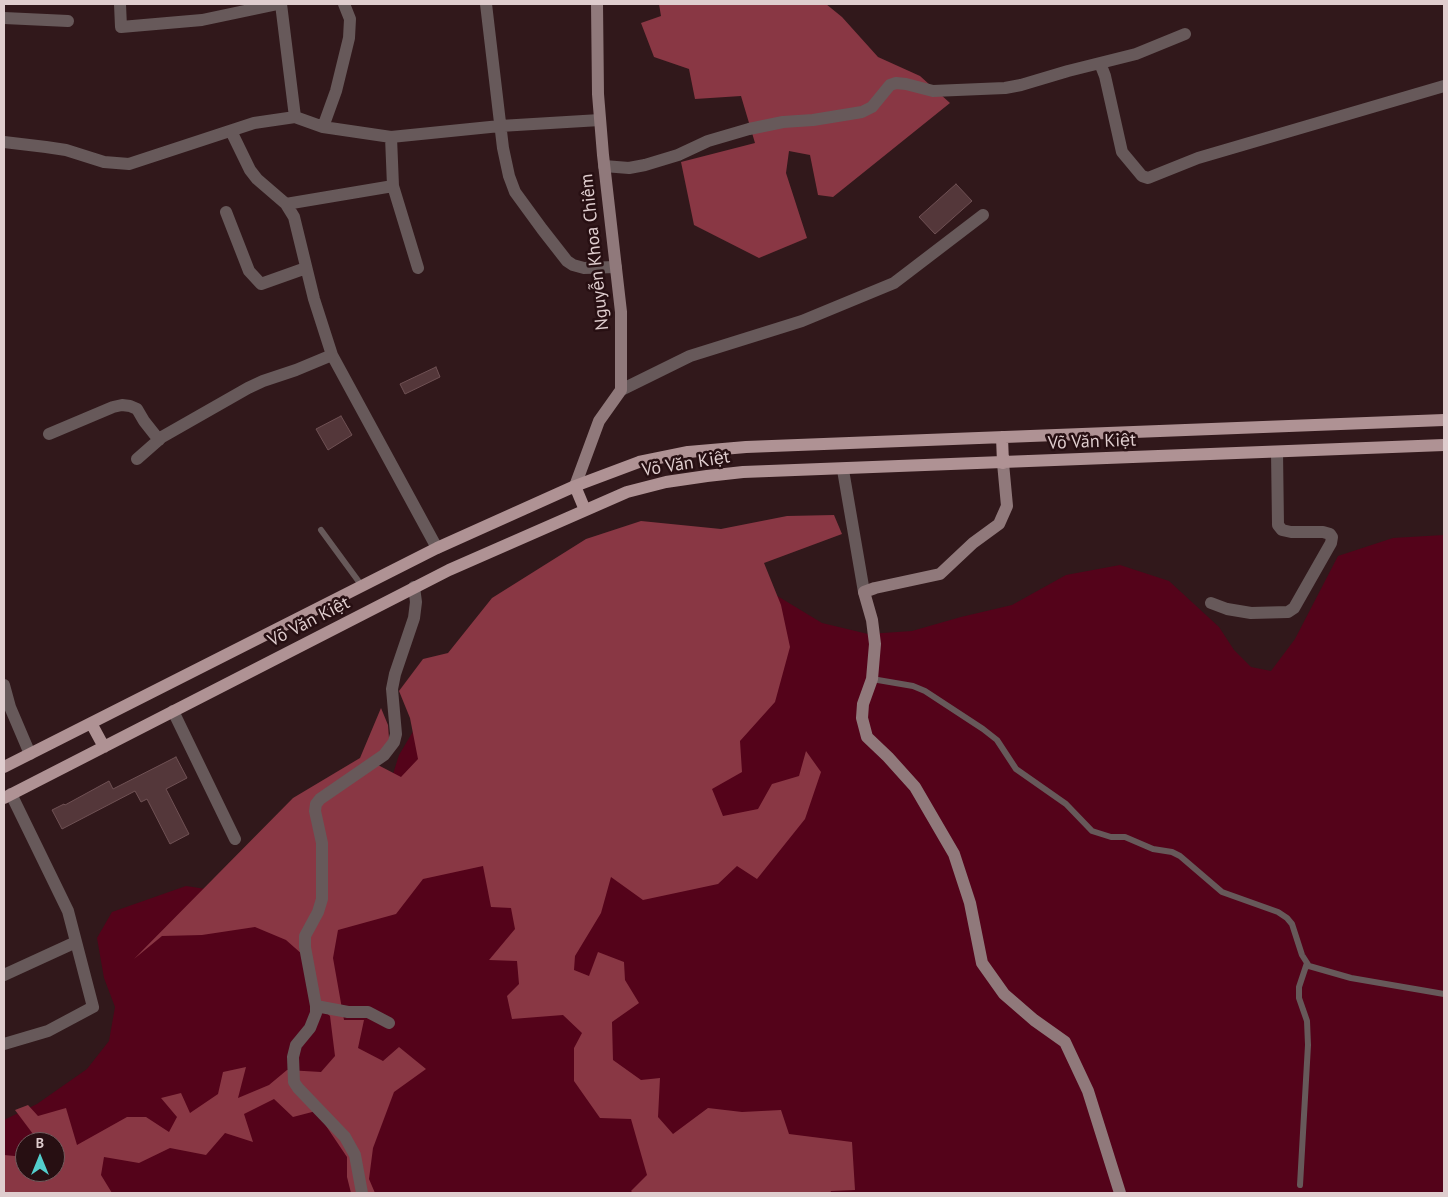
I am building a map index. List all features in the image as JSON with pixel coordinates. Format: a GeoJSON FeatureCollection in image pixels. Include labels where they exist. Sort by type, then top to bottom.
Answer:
{"type":"FeatureCollection","features":[{"type":"Feature","properties":{"kind":"main road","name":"Võ Văn Kiệt"},"geometry":{"type":"LineString","coordinates":[[4,767],[437,548],[575,486],[639,462],[688,452],[746,447],[1444,420]]}},
{"type":"Feature","properties":{"kind":"main road"},"geometry":{"type":"LineString","coordinates":[[1002,437],[1003,463]]}},
{"type":"Feature","properties":{"kind":"main road","name":"Võ Văn Kiệt"},"geometry":{"type":"LineString","coordinates":[[8,796],[449,570],[627,492],[666,482],[744,472],[843,470],[1444,445]]}},
{"type":"Feature","properties":{"kind":"main road"},"geometry":{"type":"LineString","coordinates":[[575,486],[585,510]]}},
{"type":"Feature","properties":{"kind":"main road"},"geometry":{"type":"LineString","coordinates":[[91,723],[104,747]]}},
{"type":"Feature","properties":{"kind":"street"},"geometry":{"type":"LineString","coordinates":[[120,4],[121,27],[202,20],[253,6],[279,4],[295,117]]}},
{"type":"Feature","properties":{"kind":"street"},"geometry":{"type":"LineString","coordinates":[[323,127],[336,92],[349,38],[350,19],[344,4]]}},
{"type":"Feature","properties":{"kind":"street"},"geometry":{"type":"LineString","coordinates":[[486,4],[500,126],[509,176],[515,192],[567,261],[577,267],[616,267]]}},
{"type":"Feature","properties":{"kind":"street","name":"Nguyễn Khoa Chiêm"},"geometry":{"type":"LineString","coordinates":[[597,4],[600,120],[621,312],[621,390]]}},
{"type":"Feature","properties":{"kind":"street"},"geometry":{"type":"LineString","coordinates":[[4,18],[68,21]]}},
{"type":"Feature","properties":{"kind":"street"},"geometry":{"type":"LineString","coordinates":[[604,166],[629,168],[646,165],[672,157],[708,141],[749,129],[783,122],[813,120],[862,112],[872,108],[890,85],[906,84],[933,91],[1005,88],[1136,54],[1185,34]]}},
{"type":"Feature","properties":{"kind":"street"},"geometry":{"type":"LineString","coordinates":[[1100,63],[1105,76],[1122,152],[1142,176],[1148,178],[1198,158],[1444,86]]}},
{"type":"Feature","properties":{"kind":"street"},"geometry":{"type":"LineString","coordinates":[[4,142],[66,150],[104,162],[129,164],[254,123],[295,117],[323,127],[391,137],[500,126],[600,120]]}},
{"type":"Feature","properties":{"kind":"street"},"geometry":{"type":"LineString","coordinates":[[231,130],[250,170],[257,179],[286,204],[294,217],[314,299],[332,355],[437,548]]}},
{"type":"Feature","properties":{"kind":"street"},"geometry":{"type":"LineString","coordinates":[[391,137],[393,186],[418,268]]}},
{"type":"Feature","properties":{"kind":"street"},"geometry":{"type":"LineString","coordinates":[[286,204],[393,186]]}},
{"type":"Feature","properties":{"kind":"street"},"geometry":{"type":"LineString","coordinates":[[226,212],[249,271],[261,284],[306,268]]}},
{"type":"Feature","properties":{"kind":"street"},"geometry":{"type":"LineString","coordinates":[[575,486],[599,421],[621,390],[690,356],[802,321],[894,283],[982,215]]}},
{"type":"Feature","properties":{"kind":"street"},"geometry":{"type":"LineString","coordinates":[[136,459],[159,440],[263,381],[332,355]]}},
{"type":"Feature","properties":{"kind":"street"},"geometry":{"type":"LineString","coordinates":[[49,434],[122,405],[137,409],[159,440]]}},
{"type":"Feature","properties":{"kind":"street"},"geometry":{"type":"LineString","coordinates":[[1211,604],[1251,613],[1288,612],[1294,608],[1331,543],[1332,537],[1330,534],[1323,532],[1291,532],[1282,530],[1278,525],[1277,452]]}},
{"type":"Feature","properties":{"kind":"street"},"geometry":{"type":"LineString","coordinates":[[864,592],[940,574],[973,543],[999,524],[1007,506],[1003,463]]}},
{"type":"Feature","properties":{"kind":"street"},"geometry":{"type":"LineString","coordinates":[[843,470],[875,644],[872,679],[863,704],[862,718],[867,737],[915,787],[954,854],[970,903],[982,963],[1004,994],[1034,1020],[1065,1042],[1088,1091],[1120,1193]]}},
{"type":"Feature","properties":{"kind":"street"},"geometry":{"type":"LineString","coordinates":[[362,1193],[355,1155],[345,1137],[294,1082],[293,1057],[296,1045],[315,1019],[316,1006],[306,958],[305,936],[318,912],[322,899],[322,843],[315,812],[316,804],[320,799],[384,755],[394,742],[396,734],[392,689],[395,674],[414,618],[416,602],[414,587]]}},
{"type":"Feature","properties":{"kind":"street"},"geometry":{"type":"LineString","coordinates":[[4,686],[10,707],[30,754]]}},
{"type":"Feature","properties":{"kind":"street"},"geometry":{"type":"LineString","coordinates":[[173,711],[235,839]]}},
{"type":"Feature","properties":{"kind":"street"},"geometry":{"type":"LineString","coordinates":[[4,1044],[48,1031],[93,1007],[68,912],[8,796]]}},
{"type":"Feature","properties":{"kind":"street"},"geometry":{"type":"LineString","coordinates":[[4,976],[76,942]]}},
{"type":"Feature","properties":{"kind":"street"},"geometry":{"type":"LineString","coordinates":[[316,1006],[348,1012],[368,1012],[389,1023]]}},
{"type":"Feature","properties":{"kind":"lane"},"geometry":{"type":"LineString","coordinates":[[321,530],[362,586]]}},
{"type":"Feature","properties":{"kind":"lane"},"geometry":{"type":"LineString","coordinates":[[872,679],[905,684],[924,691],[983,728],[997,740],[1016,769],[1066,804],[1092,831],[1111,837],[1125,836],[1153,849],[1172,852],[1180,856],[1222,892],[1278,912],[1292,924],[1302,955],[1309,966],[1351,978],[1444,994]]}},
{"type":"Feature","properties":{"kind":"lane"},"geometry":{"type":"LineString","coordinates":[[1300,1185],[1308,1045],[1306,1022],[1299,998],[1299,987],[1307,963]]}},
{"type":"Feature","properties":{"kind":"shaded area"},"geometry":{"type":"Polygon","coordinates":[[[659,4],[826,4],[842,17],[878,57],[920,76],[950,103],[833,197],[818,195],[810,155],[789,151],[786,173],[807,238],[759,258],[694,225],[681,162],[755,143],[741,96],[695,99],[689,69],[654,57],[641,23],[661,16],[659,4]]]}},
{"type":"Feature","properties":{"kind":"shaded area"},"geometry":{"type":"Polygon","coordinates":[[[834,515],[842,534],[764,563],[781,605],[790,647],[775,702],[740,741],[742,772],[712,789],[723,816],[758,809],[772,784],[799,776],[806,751],[821,772],[805,819],[757,879],[737,866],[718,884],[643,900],[611,877],[601,913],[575,956],[574,970],[589,976],[598,952],[624,962],[625,980],[639,1003],[612,1022],[613,1060],[641,1080],[660,1078],[658,1117],[673,1134],[708,1108],[742,1112],[781,1110],[789,1134],[852,1142],[855,1190],[831,1191],[830,1193],[633,1193],[631,1191],[647,1175],[631,1119],[600,1118],[574,1081],[574,1048],[582,1033],[563,1015],[512,1019],[507,996],[519,984],[517,961],[489,960],[515,929],[511,908],[491,907],[483,866],[423,879],[396,914],[338,930],[333,958],[344,1020],[364,1020],[358,1048],[383,1061],[399,1047],[426,1069],[394,1092],[373,1148],[369,1179],[375,1193],[351,1193],[347,1177],[347,1157],[316,1111],[293,1117],[274,1099],[244,1114],[253,1142],[225,1133],[206,1155],[170,1148],[139,1163],[104,1157],[101,1175],[112,1193],[4,1193],[4,1155],[15,1156],[15,1182],[65,1182],[65,1132],[32,1132],[15,1110],[28,1105],[38,1116],[66,1108],[77,1145],[127,1117],[146,1117],[169,1132],[177,1117],[161,1098],[181,1093],[190,1113],[218,1094],[223,1072],[246,1067],[238,1098],[269,1085],[287,1070],[321,1072],[335,1056],[330,1016],[314,1002],[303,955],[286,940],[255,927],[202,935],[162,936],[134,959],[293,798],[360,758],[381,708],[388,725],[390,751],[378,765],[401,777],[418,759],[410,718],[399,691],[423,659],[448,653],[492,598],[586,539],[641,521],[721,529],[787,516],[834,515]]]}},
{"type":"Feature","properties":{"kind":"shaded area"},"geometry":{"type":"Polygon","coordinates":[[[1444,535],[1444,1193],[4,1193],[4,1120],[37,1104],[87,1069],[109,1041],[115,1007],[104,978],[97,938],[112,912],[186,886],[252,896],[386,796],[399,755],[427,708],[774,594],[822,623],[868,634],[912,631],[1012,605],[1066,575],[1120,565],[1169,581],[1219,627],[1234,650],[1251,667],[1271,671],[1295,639],[1338,556],[1393,538],[1444,535]]]}},
{"type":"Feature","properties":{"kind":"building"},"geometry":{"type":"Polygon","coordinates":[[[956,184],[972,201],[935,234],[919,217],[956,184]]]}},
{"type":"Feature","properties":{"kind":"building"},"geometry":{"type":"Polygon","coordinates":[[[436,367],[440,377],[405,394],[400,384],[436,367]]]}},
{"type":"Feature","properties":{"kind":"building"},"geometry":{"type":"Polygon","coordinates":[[[341,416],[352,435],[328,450],[316,429],[341,416]]]}},
{"type":"Feature","properties":{"kind":"building"},"geometry":{"type":"Polygon","coordinates":[[[176,757],[187,778],[166,789],[189,834],[170,844],[147,799],[141,802],[135,791],[62,829],[52,810],[109,781],[113,789],[176,757]]]}}]}
